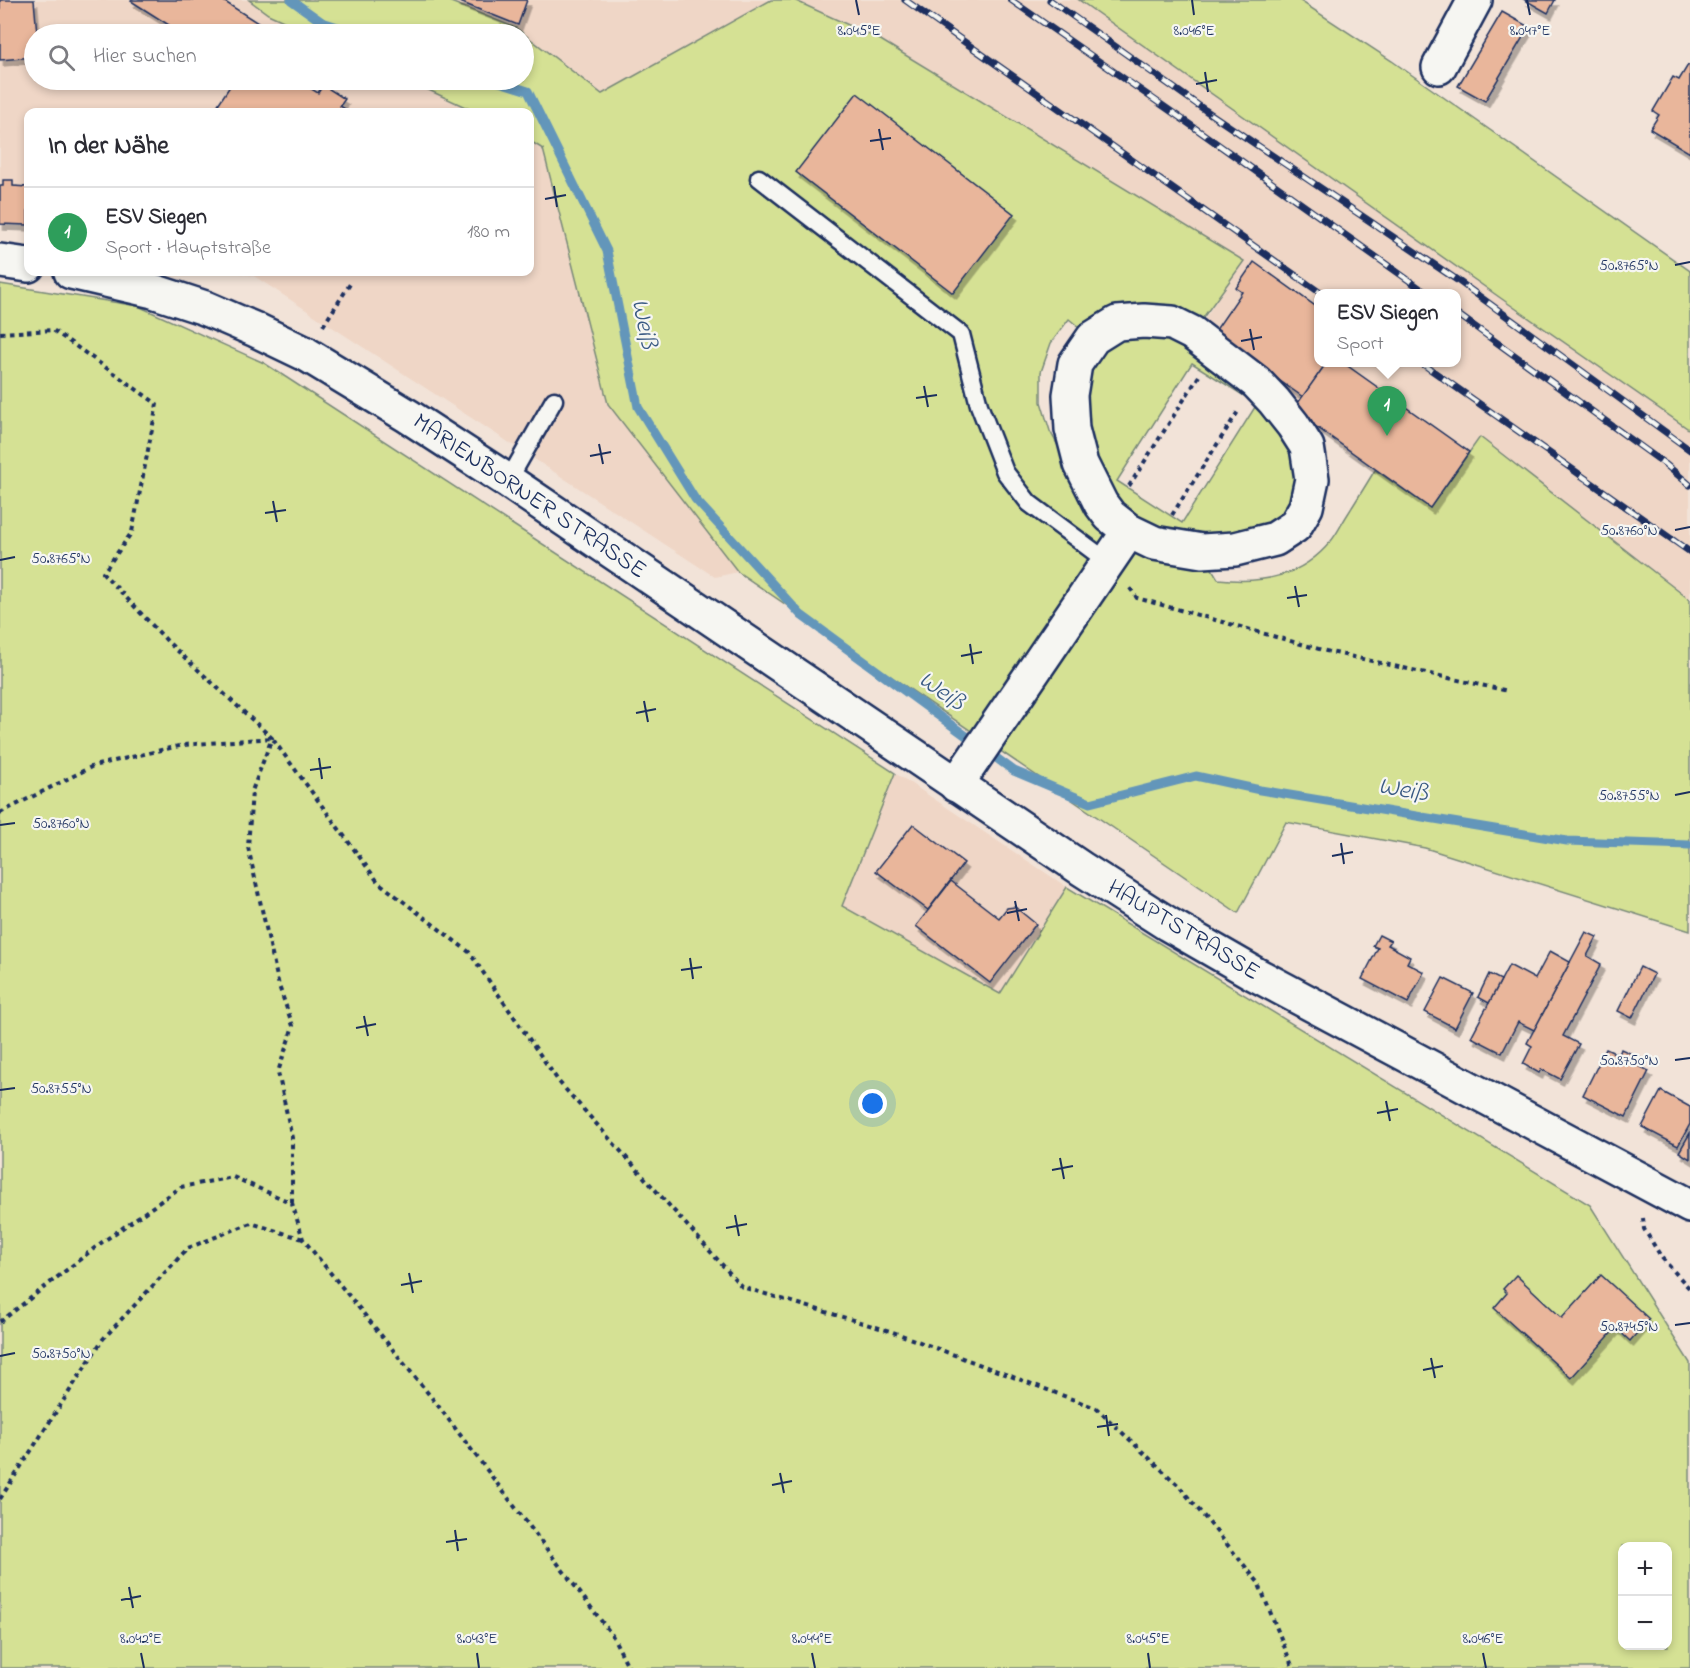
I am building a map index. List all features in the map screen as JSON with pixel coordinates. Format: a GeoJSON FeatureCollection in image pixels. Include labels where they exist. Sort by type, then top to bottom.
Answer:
{"type":"FeatureCollection","features":[{"type":"Feature","properties":{"kind":"main road"},"geometry":{"type":"LineString","coordinates":[[1438,67],[1475,0]]}},
{"type":"Feature","properties":{"kind":"main road"},"geometry":{"type":"LineString","coordinates":[[0,261],[24,264]]}},
{"type":"Feature","properties":{"kind":"main road","name":"MARIENBORNER STRASSE"},"geometry":{"type":"LineString","coordinates":[[88,276],[153,291],[205,308],[306,354],[408,416],[965,773]]}},
{"type":"Feature","properties":{"kind":"main road"},"geometry":{"type":"LineString","coordinates":[[1172,322],[1192,333],[1256,382],[1280,409],[1306,447],[1312,479],[1306,507],[1295,526],[1275,539],[1235,549],[1202,551],[1154,543],[1129,531],[1110,516],[1101,504],[1081,464],[1072,429],[1070,395],[1076,364],[1093,338],[1117,323],[1172,322]]}},
{"type":"Feature","properties":{"kind":"main road"},"geometry":{"type":"LineString","coordinates":[[965,773],[1129,531]]}},
{"type":"Feature","properties":{"kind":"main road","name":"HAUPTSTRASSE"},"geometry":{"type":"LineString","coordinates":[[965,773],[1082,869],[1168,924],[1236,963],[1690,1206]]}},
{"type":"Feature","properties":{"kind":"lane"},"geometry":{"type":"LineString","coordinates":[[759,178],[961,334],[979,405],[1005,472],[1029,503],[1108,562]]}},
{"type":"Feature","properties":{"kind":"lane"},"geometry":{"type":"LineString","coordinates":[[508,482],[554,400]]}},
{"type":"Feature","properties":{"kind":"path"},"geometry":{"type":"LineString","coordinates":[[306,354],[352,281]]}},
{"type":"Feature","properties":{"kind":"path"},"geometry":{"type":"LineString","coordinates":[[0,333],[52,330],[157,404],[132,532],[103,573],[169,643],[272,738],[378,882],[469,952],[559,1082],[742,1287],[893,1332],[1096,1408],[1179,1486],[1258,1582],[1293,1668]]}},
{"type":"Feature","properties":{"kind":"path"},"geometry":{"type":"LineString","coordinates":[[1128,488],[1215,350]]}},
{"type":"Feature","properties":{"kind":"path"},"geometry":{"type":"LineString","coordinates":[[1171,516],[1256,382]]}},
{"type":"Feature","properties":{"kind":"path"},"geometry":{"type":"LineString","coordinates":[[1108,562],[1137,598],[1326,651],[1508,691]]}},
{"type":"Feature","properties":{"kind":"path"},"geometry":{"type":"LineString","coordinates":[[0,813],[93,766],[183,745],[272,738]]}},
{"type":"Feature","properties":{"kind":"path"},"geometry":{"type":"LineString","coordinates":[[272,738],[252,791],[248,847],[279,986],[293,1026],[278,1072],[292,1138],[292,1203],[303,1239],[435,1404],[598,1616],[612,1635],[628,1668]]}},
{"type":"Feature","properties":{"kind":"path"},"geometry":{"type":"LineString","coordinates":[[0,1322],[100,1244],[181,1187],[232,1177],[292,1203]]}},
{"type":"Feature","properties":{"kind":"path"},"geometry":{"type":"LineString","coordinates":[[1641,1179],[1644,1229],[1662,1258],[1690,1288]]}},
{"type":"Feature","properties":{"kind":"path"},"geometry":{"type":"LineString","coordinates":[[0,1499],[103,1339],[188,1248],[251,1223],[303,1239]]}},
{"type":"Feature","properties":{"kind":"shaded area"},"geometry":{"type":"Polygon","coordinates":[[[0,0],[249,0],[268,14],[290,24],[24,24],[24,90],[429,90],[467,108],[24,108],[24,225],[0,224],[0,0]]]}},
{"type":"Feature","properties":{"kind":"shaded area"},"geometry":{"type":"Polygon","coordinates":[[[446,0],[771,0],[602,94],[534,42],[534,24],[506,24],[446,0]]]}},
{"type":"Feature","properties":{"kind":"shaded area"},"geometry":{"type":"Polygon","coordinates":[[[794,0],[1079,0],[1690,430],[1690,600],[1480,438],[1430,508],[1190,341],[1243,261],[879,39],[794,0]]]}},
{"type":"Feature","properties":{"kind":"shaded area"},"geometry":{"type":"Polygon","coordinates":[[[534,143],[543,149],[608,404],[738,572],[715,577],[254,276],[534,276],[534,143]]]}},
{"type":"Feature","properties":{"kind":"shaded area"},"geometry":{"type":"Polygon","coordinates":[[[895,773],[1067,887],[1000,994],[841,906],[895,773]]]}},
{"type":"Feature","properties":{"kind":"green space"},"geometry":{"type":"Polygon","coordinates":[[[249,0],[446,0],[506,24],[290,24],[268,14],[249,0]]]}},
{"type":"Feature","properties":{"kind":"green space"},"geometry":{"type":"Polygon","coordinates":[[[771,0],[794,0],[879,39],[1244,261],[1192,333],[1307,447],[1295,526],[1202,552],[1218,579],[1265,579],[1294,570],[1307,563],[1320,553],[1333,538],[1375,470],[1430,508],[1480,437],[1690,600],[1690,931],[1425,848],[1286,822],[1238,913],[738,572],[608,404],[543,149],[534,143],[534,108],[467,108],[429,90],[534,90],[534,42],[602,94],[771,0]],[[1069,319],[1051,343],[1041,372],[1041,402],[1050,431],[1070,468],[1072,429],[1092,338],[1069,319]],[[1192,363],[1117,481],[1182,523],[1257,404],[1192,363]]]}},
{"type":"Feature","properties":{"kind":"green space"},"geometry":{"type":"Polygon","coordinates":[[[1079,0],[1299,0],[1392,61],[1690,271],[1690,430],[1509,304],[1079,0]]]}},
{"type":"Feature","properties":{"kind":"green space"},"geometry":{"type":"Polygon","coordinates":[[[0,284],[138,306],[264,363],[895,773],[842,906],[1000,994],[1067,887],[1590,1205],[1690,1363],[1690,1668],[0,1668],[0,284]]]}},
{"type":"Feature","properties":{"kind":"building"},"geometry":{"type":"Polygon","coordinates":[[[0,0],[34,0],[36,24],[24,24],[24,58],[0,60],[0,0]]]}},
{"type":"Feature","properties":{"kind":"building"},"geometry":{"type":"Polygon","coordinates":[[[222,0],[258,23],[167,24],[131,1],[222,0]]]}},
{"type":"Feature","properties":{"kind":"building"},"geometry":{"type":"Polygon","coordinates":[[[455,0],[527,0],[518,24],[455,0]]]}},
{"type":"Feature","properties":{"kind":"building"},"geometry":{"type":"Polygon","coordinates":[[[1525,0],[1555,0],[1548,13],[1525,0]]]}},
{"type":"Feature","properties":{"kind":"building"},"geometry":{"type":"Polygon","coordinates":[[[1502,12],[1529,27],[1485,101],[1458,86],[1502,12]]]}},
{"type":"Feature","properties":{"kind":"building"},"geometry":{"type":"Polygon","coordinates":[[[1688,65],[1690,66],[1690,153],[1650,129],[1659,115],[1653,111],[1673,77],[1679,80],[1688,65]]]}},
{"type":"Feature","properties":{"kind":"building"},"geometry":{"type":"Polygon","coordinates":[[[227,90],[313,90],[318,93],[320,90],[331,90],[345,99],[340,106],[343,108],[216,108],[227,90]]]}},
{"type":"Feature","properties":{"kind":"building"},"geometry":{"type":"Polygon","coordinates":[[[857,93],[1014,214],[953,293],[796,172],[857,93]]]}},
{"type":"Feature","properties":{"kind":"building"},"geometry":{"type":"Polygon","coordinates":[[[3,180],[13,180],[13,186],[24,187],[24,225],[0,224],[0,186],[3,186],[3,180]]]}},
{"type":"Feature","properties":{"kind":"building"},"geometry":{"type":"Polygon","coordinates":[[[1254,262],[1314,305],[1314,367],[1324,367],[1303,397],[1213,334],[1242,292],[1236,288],[1254,262]]]}},
{"type":"Feature","properties":{"kind":"building"},"geometry":{"type":"Polygon","coordinates":[[[1323,367],[1349,367],[1469,452],[1430,508],[1293,410],[1323,367]]]}},
{"type":"Feature","properties":{"kind":"building"},"geometry":{"type":"Polygon","coordinates":[[[913,824],[964,863],[928,910],[876,871],[913,824]]]}},
{"type":"Feature","properties":{"kind":"building"},"geometry":{"type":"Polygon","coordinates":[[[951,881],[999,918],[1007,908],[1015,907],[1036,924],[990,983],[916,926],[951,881]]]}},
{"type":"Feature","properties":{"kind":"building"},"geometry":{"type":"Polygon","coordinates":[[[1586,932],[1597,937],[1587,956],[1601,964],[1563,1036],[1579,1044],[1560,1079],[1541,1069],[1539,1073],[1523,1064],[1532,1046],[1527,1043],[1586,932]]]}},
{"type":"Feature","properties":{"kind":"building"},"geometry":{"type":"Polygon","coordinates":[[[1379,935],[1391,941],[1388,945],[1410,957],[1407,963],[1424,972],[1408,1003],[1362,979],[1378,948],[1373,946],[1379,935]]]}},
{"type":"Feature","properties":{"kind":"building"},"geometry":{"type":"Polygon","coordinates":[[[1550,951],[1570,962],[1534,1030],[1518,1022],[1502,1053],[1471,1037],[1509,965],[1535,979],[1550,951]]]}},
{"type":"Feature","properties":{"kind":"building"},"geometry":{"type":"Polygon","coordinates":[[[1640,967],[1654,974],[1632,1018],[1618,1011],[1640,967]]]}},
{"type":"Feature","properties":{"kind":"building"},"geometry":{"type":"Polygon","coordinates":[[[1489,974],[1501,980],[1489,1003],[1478,997],[1489,974]]]}},
{"type":"Feature","properties":{"kind":"building"},"geometry":{"type":"Polygon","coordinates":[[[1443,978],[1473,993],[1455,1028],[1425,1012],[1443,978]]]}},
{"type":"Feature","properties":{"kind":"building"},"geometry":{"type":"Polygon","coordinates":[[[1606,1049],[1619,1055],[1621,1049],[1641,1058],[1637,1065],[1649,1071],[1626,1117],[1583,1095],[1606,1049]]]}},
{"type":"Feature","properties":{"kind":"building"},"geometry":{"type":"Polygon","coordinates":[[[1661,1091],[1690,1107],[1690,1124],[1678,1146],[1642,1127],[1661,1091]]]}},
{"type":"Feature","properties":{"kind":"building"},"geometry":{"type":"Polygon","coordinates":[[[1690,1133],[1690,1159],[1679,1152],[1690,1133]]]}},
{"type":"Feature","properties":{"kind":"building"},"geometry":{"type":"Polygon","coordinates":[[[1516,1275],[1562,1318],[1601,1275],[1649,1319],[1630,1341],[1616,1328],[1571,1378],[1494,1308],[1507,1293],[1503,1289],[1516,1275]]]}},
{"type":"Feature","properties":{"kind":"waterway","name":"Weiß"},"geometry":{"type":"LineString","coordinates":[[291,0],[328,24]]}},
{"type":"Feature","properties":{"kind":"waterway","name":"Weiß"},"geometry":{"type":"LineString","coordinates":[[525,90],[528,91],[607,251],[638,407],[695,499],[801,615],[1014,771],[1090,803],[1196,776],[1260,790],[1567,841],[1690,845]]}},
{"type":"Feature","properties":{"kind":"railway"},"geometry":{"type":"LineString","coordinates":[[905,0],[1315,289]]}},
{"type":"Feature","properties":{"kind":"railway"},"geometry":{"type":"LineString","coordinates":[[1011,0],[1421,289]]}},
{"type":"Feature","properties":{"kind":"railway"},"geometry":{"type":"LineString","coordinates":[[1050,0],[1205,110],[1457,280],[1690,450]]}},
{"type":"Feature","properties":{"kind":"railway"},"geometry":{"type":"LineString","coordinates":[[1461,317],[1665,464],[1690,485]]}},
{"type":"Feature","properties":{"kind":"railway"},"geometry":{"type":"LineString","coordinates":[[1427,367],[1690,552]]}},
{"type":"Feature","properties":{"kind":"place","name":"ESV Siegen"},"geometry":{"type":"Point","coordinates":[1387,436]}}]}
